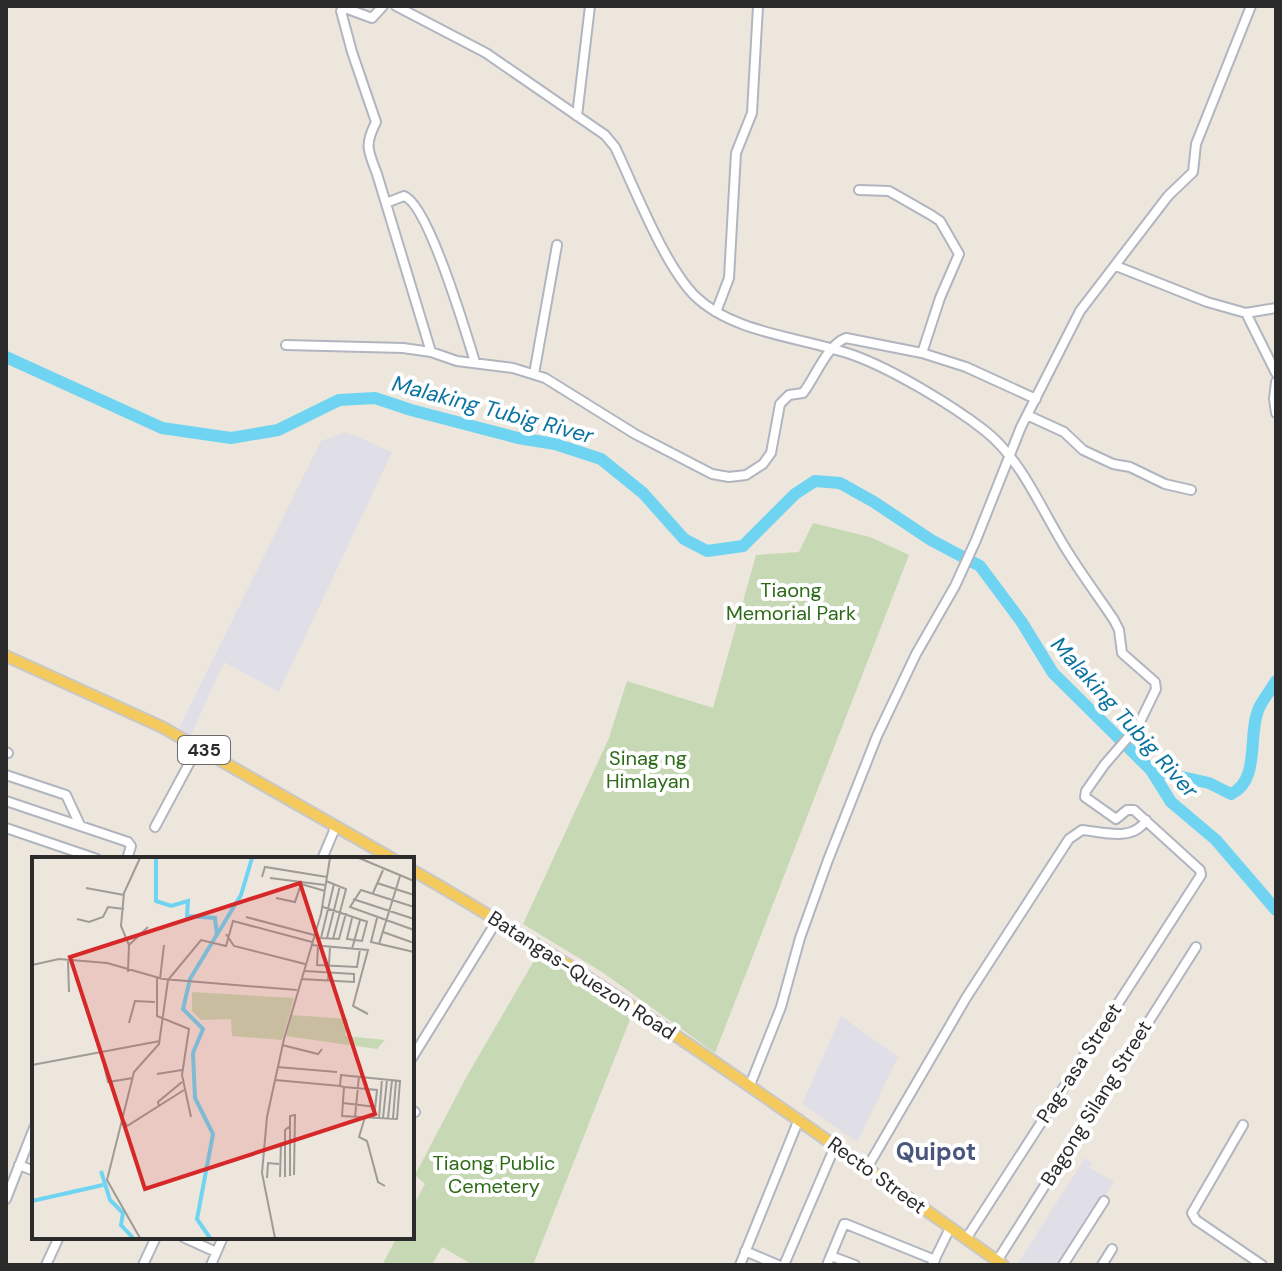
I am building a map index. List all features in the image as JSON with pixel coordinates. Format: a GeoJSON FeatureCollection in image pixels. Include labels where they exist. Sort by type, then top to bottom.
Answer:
{"type":"FeatureCollection","features":[{"type":"Feature","properties":{"kind":"main road","name":"435"},"geometry":{"type":"LineString","coordinates":[[6,656],[162,727],[390,857]]}},
{"type":"Feature","properties":{"kind":"main road","name":"Batangas-Quezon Road"},"geometry":{"type":"LineString","coordinates":[[414,871],[498,919],[750,1085]]}},
{"type":"Feature","properties":{"kind":"main road","name":"Recto Street"},"geometry":{"type":"LineString","coordinates":[[750,1085],[1000,1263]]}},
{"type":"Feature","properties":{"kind":"street"},"geometry":{"type":"LineString","coordinates":[[383,6],[372,18],[345,8],[341,11],[376,122],[367,147],[431,352]]}},
{"type":"Feature","properties":{"kind":"street"},"geometry":{"type":"LineString","coordinates":[[396,6],[486,53],[605,135],[615,147],[671,263],[692,293],[716,312],[741,324],[831,348],[877,365],[988,432],[1009,453],[1062,544],[1114,620],[1119,630],[1122,653],[1155,682],[1156,689],[1138,726],[1105,764],[1085,797],[1112,817],[1119,818],[1130,808],[1146,820],[1136,832],[1128,834],[1082,830],[1069,839],[966,998],[867,1168]]}},
{"type":"Feature","properties":{"kind":"street"},"geometry":{"type":"LineString","coordinates":[[577,116],[590,6]]}},
{"type":"Feature","properties":{"kind":"street"},"geometry":{"type":"LineString","coordinates":[[716,312],[729,278],[736,153],[752,113],[758,6]]}},
{"type":"Feature","properties":{"kind":"street"},"geometry":{"type":"LineString","coordinates":[[750,1085],[781,1007],[800,938],[828,860],[877,736],[916,654],[955,586],[1009,453],[1080,311],[1168,196],[1193,172],[1196,144],[1251,6]]}},
{"type":"Feature","properties":{"kind":"street"},"geometry":{"type":"LineString","coordinates":[[859,190],[889,191],[931,215],[940,221],[959,254],[922,353]]}},
{"type":"Feature","properties":{"kind":"street"},"geometry":{"type":"LineString","coordinates":[[386,203],[404,196],[414,202],[441,258],[475,362]]}},
{"type":"Feature","properties":{"kind":"street"},"geometry":{"type":"LineString","coordinates":[[534,374],[557,245]]}},
{"type":"Feature","properties":{"kind":"street"},"geometry":{"type":"LineString","coordinates":[[1116,266],[1207,302],[1246,313],[1276,308]]}},
{"type":"Feature","properties":{"kind":"street"},"geometry":{"type":"LineString","coordinates":[[1246,313],[1276,373]]}},
{"type":"Feature","properties":{"kind":"street"},"geometry":{"type":"LineString","coordinates":[[286,345],[403,348],[534,374],[635,434],[712,474],[729,477],[746,475],[763,464],[771,453],[780,404],[789,395],[803,393],[831,348],[837,341],[846,338],[922,353],[966,367],[1036,399]]}},
{"type":"Feature","properties":{"kind":"street"},"geometry":{"type":"LineString","coordinates":[[1276,382],[1276,413]]}},
{"type":"Feature","properties":{"kind":"street"},"geometry":{"type":"LineString","coordinates":[[1027,415],[1064,432],[1083,450],[1113,464],[1130,467],[1165,484],[1191,490]]}},
{"type":"Feature","properties":{"kind":"street"},"geometry":{"type":"LineString","coordinates":[[155,827],[198,747]]}},
{"type":"Feature","properties":{"kind":"street"},"geometry":{"type":"LineString","coordinates":[[6,775],[66,795],[80,825]]}},
{"type":"Feature","properties":{"kind":"street"},"geometry":{"type":"LineString","coordinates":[[6,801],[128,842],[131,846],[128,857]]}},
{"type":"Feature","properties":{"kind":"street","name":"Pag-asa Street"},"geometry":{"type":"LineString","coordinates":[[966,1239],[1201,875],[1200,870],[1146,820]]}},
{"type":"Feature","properties":{"kind":"street"},"geometry":{"type":"LineString","coordinates":[[323,857],[336,826]]}},
{"type":"Feature","properties":{"kind":"street"},"geometry":{"type":"LineString","coordinates":[[6,828],[91,857]]}},
{"type":"Feature","properties":{"kind":"street"},"geometry":{"type":"LineString","coordinates":[[414,1055],[498,919]]}},
{"type":"Feature","properties":{"kind":"street","name":"Bagong Silang Street"},"geometry":{"type":"LineString","coordinates":[[1000,1263],[1196,947]]}},
{"type":"Feature","properties":{"kind":"street"},"geometry":{"type":"LineString","coordinates":[[740,1265],[799,1119]]}},
{"type":"Feature","properties":{"kind":"street"},"geometry":{"type":"LineString","coordinates":[[1243,1125],[1192,1213],[1196,1220],[1262,1265]]}},
{"type":"Feature","properties":{"kind":"street"},"geometry":{"type":"LineString","coordinates":[[6,1199],[32,1133]]}},
{"type":"Feature","properties":{"kind":"street"},"geometry":{"type":"LineString","coordinates":[[745,1251],[781,1265],[836,1144]]}},
{"type":"Feature","properties":{"kind":"street"},"geometry":{"type":"LineString","coordinates":[[19,1165],[32,1170]]}},
{"type":"Feature","properties":{"kind":"street"},"geometry":{"type":"LineString","coordinates":[[1063,1265],[1104,1201]]}},
{"type":"Feature","properties":{"kind":"street"},"geometry":{"type":"LineString","coordinates":[[855,1265],[829,1260],[844,1224],[934,1262],[950,1228]]}},
{"type":"Feature","properties":{"kind":"street"},"geometry":{"type":"LineString","coordinates":[[46,1265],[58,1239]]}},
{"type":"Feature","properties":{"kind":"street"},"geometry":{"type":"LineString","coordinates":[[143,1265],[155,1239]]}},
{"type":"Feature","properties":{"kind":"street"},"geometry":{"type":"LineString","coordinates":[[187,1239],[216,1252]]}},
{"type":"Feature","properties":{"kind":"street"},"geometry":{"type":"LineString","coordinates":[[211,1265],[222,1239]]}},
{"type":"Feature","properties":{"kind":"street"},"geometry":{"type":"LineString","coordinates":[[1102,1265],[1112,1249]]}},
{"type":"Feature","properties":{"kind":"shaded area"},"geometry":{"type":"Polygon","coordinates":[[[346,432],[392,452],[279,692],[224,662],[191,735],[179,728],[321,441],[346,432]]]}},
{"type":"Feature","properties":{"kind":"shaded area"},"geometry":{"type":"Polygon","coordinates":[[[841,1016],[898,1057],[857,1142],[802,1104],[841,1016]]]}},
{"type":"Feature","properties":{"kind":"shaded area"},"geometry":{"type":"Polygon","coordinates":[[[1085,1158],[1092,1163],[1089,1167],[1114,1182],[1061,1265],[1017,1265],[1085,1158]]]}},
{"type":"Feature","properties":{"kind":"green space"},"geometry":{"type":"Polygon","coordinates":[[[813,523],[870,537],[909,555],[715,1053],[602,972],[523,924],[609,738],[627,681],[713,708],[756,555],[799,552],[813,523]]]}},
{"type":"Feature","properties":{"kind":"green space","name":"Tiaong Public Cemetery"},"geometry":{"type":"Polygon","coordinates":[[[539,952],[631,1017],[533,1265],[473,1265],[442,1247],[432,1265],[382,1265],[396,1239],[414,1239],[414,1204],[425,1184],[415,1175],[467,1076],[539,952]]]}},
{"type":"Feature","properties":{"kind":"waterway","name":"Malaking Tubig River"},"geometry":{"type":"LineString","coordinates":[[6,357],[162,428],[231,438],[278,430],[339,400],[375,398],[518,438],[555,444],[601,459],[643,493],[684,539],[707,551],[743,546],[795,494],[815,481],[840,483],[931,540],[980,566],[1021,621],[1053,673],[1151,770],[1171,802],[1216,840],[1276,910]]}},
{"type":"Feature","properties":{"kind":"waterway"},"geometry":{"type":"LineString","coordinates":[[1151,770],[1209,783],[1231,794],[1240,787],[1250,768],[1259,708],[1276,681]]}},
{"type":"Feature","properties":{"kind":"district","name":"Quipot"},"geometry":{"type":"Point","coordinates":[936,1152]}},
{"type":"Feature","properties":{"kind":"park label","name":"Tiaong Memorial Park"},"geometry":{"type":"Point","coordinates":[791,602]}},
{"type":"Feature","properties":{"kind":"park label","name":"Sinag ng Himlayan"},"geometry":{"type":"Point","coordinates":[648,770]}}]}
